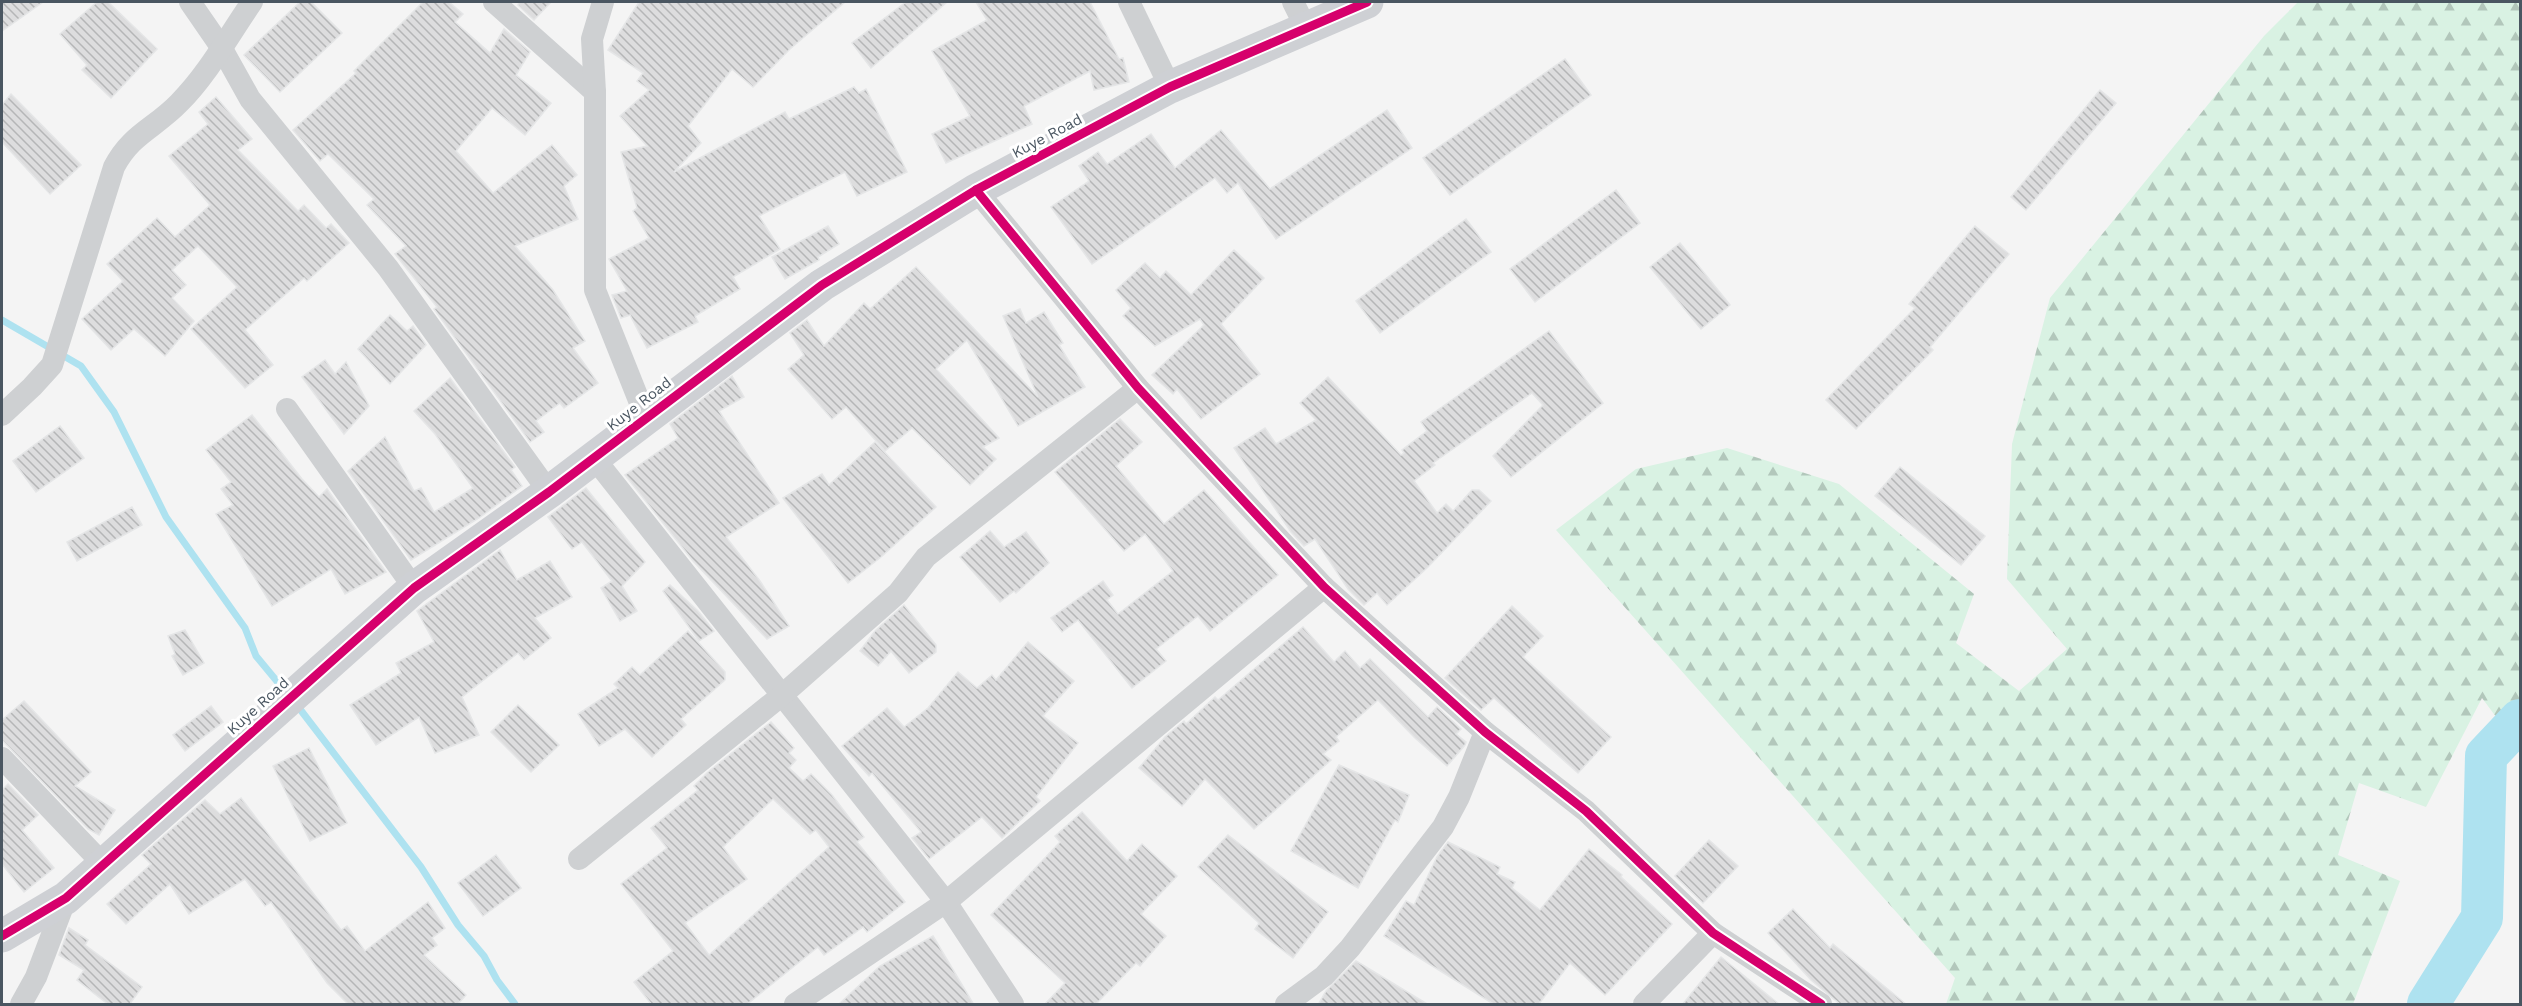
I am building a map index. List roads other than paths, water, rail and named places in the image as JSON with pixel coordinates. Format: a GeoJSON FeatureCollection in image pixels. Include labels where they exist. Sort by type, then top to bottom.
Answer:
{"type":"FeatureCollection","features":[{"type":"Feature","properties":{"kind":"street"},"geometry":{"type":"LineString","coordinates":[[190,2],[221,47],[250,99],[388,268],[549,492]]}},
{"type":"Feature","properties":{"kind":"street"},"geometry":{"type":"LineString","coordinates":[[2,415],[32,387],[52,364],[114,167],[123,148],[140,132],[178,104],[252,2]]}},
{"type":"Feature","properties":{"kind":"street"},"geometry":{"type":"LineString","coordinates":[[494,2],[595,92]]}},
{"type":"Feature","properties":{"kind":"street"},"geometry":{"type":"LineString","coordinates":[[603,2],[592,39],[595,92],[595,290],[646,417]]}},
{"type":"Feature","properties":{"kind":"street"},"geometry":{"type":"LineString","coordinates":[[1129,2],[1170,87]]}},
{"type":"Feature","properties":{"kind":"street","name":"Kuye Road"},"geometry":{"type":"LineString","coordinates":[[2,936],[66,898],[414,588],[549,492],[822,285],[976,190],[1300,15],[1367,2]]}},
{"type":"Feature","properties":{"kind":"street"},"geometry":{"type":"LineString","coordinates":[[976,190],[1138,388],[1324,587],[1485,732],[1586,811],[1713,933],[1821,1005]]}},
{"type":"Feature","properties":{"kind":"street"},"geometry":{"type":"LineString","coordinates":[[579,859],[782,696],[898,593],[926,557],[1138,388]]}},
{"type":"Feature","properties":{"kind":"street"},"geometry":{"type":"LineString","coordinates":[[287,409],[414,588]]}},
{"type":"Feature","properties":{"kind":"street"},"geometry":{"type":"LineString","coordinates":[[594,458],[946,902],[1013,1005]]}},
{"type":"Feature","properties":{"kind":"street"},"geometry":{"type":"LineString","coordinates":[[795,1005],[946,902],[1324,587]]}},
{"type":"Feature","properties":{"kind":"street"},"geometry":{"type":"LineString","coordinates":[[1286,1005],[1324,976],[1350,948],[1443,827],[1459,797],[1485,732]]}},
{"type":"Feature","properties":{"kind":"street"},"geometry":{"type":"LineString","coordinates":[[2,758],[103,864]]}},
{"type":"Feature","properties":{"kind":"street"},"geometry":{"type":"LineString","coordinates":[[21,1005],[36,977],[66,898]]}},
{"type":"Feature","properties":{"kind":"street"},"geometry":{"type":"LineString","coordinates":[[1644,1005],[1713,933]]}},
{"type":"Feature","properties":{"kind":"waterway"},"geometry":{"type":"LineString","coordinates":[[2,320],[81,366],[114,412],[166,517],[245,628],[256,656],[285,691]]}},
{"type":"Feature","properties":{"kind":"waterway"},"geometry":{"type":"LineString","coordinates":[[296,704],[421,867],[458,925],[484,956],[497,980],[515,1004]]}},
{"type":"Feature","properties":{"kind":"waterway"},"geometry":{"type":"LineString","coordinates":[[2428,1004],[2482,918],[2486,756],[2520,720]]}}]}
